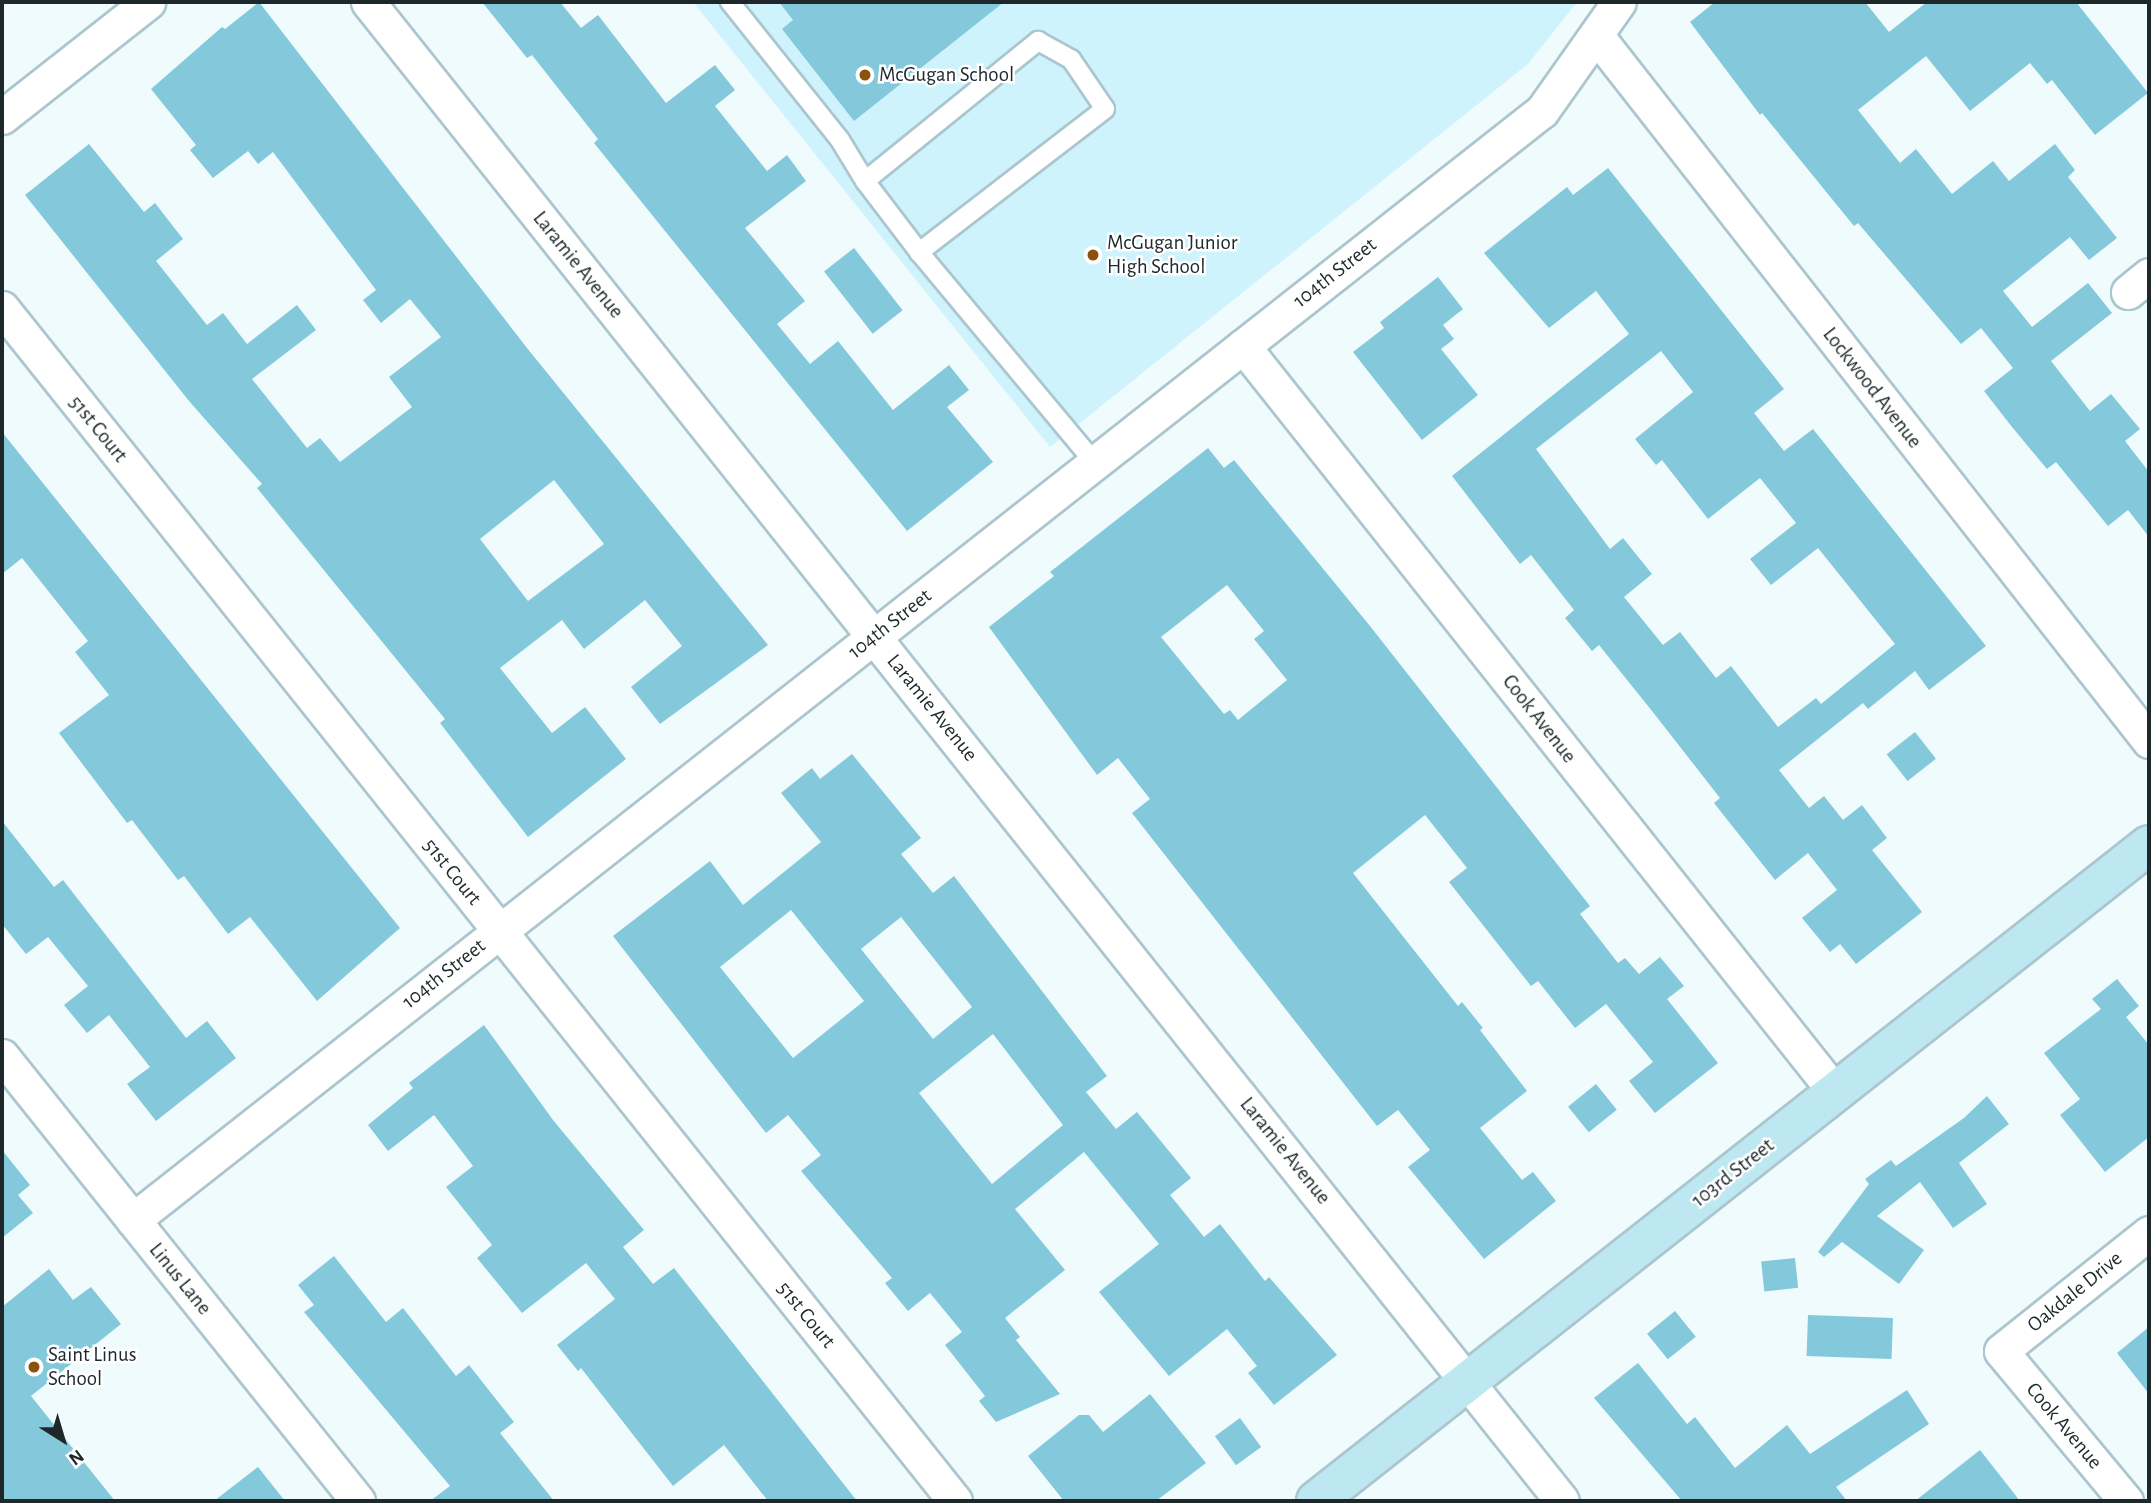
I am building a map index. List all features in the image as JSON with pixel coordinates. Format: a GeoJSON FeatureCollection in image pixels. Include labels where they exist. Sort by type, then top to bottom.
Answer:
{"type":"FeatureCollection","features":[{"type":"Feature","properties":{"kind":"main road","name":"103rd Street"},"geometry":{"type":"LineString","coordinates":[[1316,1501],[2149,845]]}},
{"type":"Feature","properties":{"kind":"street"},"geometry":{"type":"LineString","coordinates":[[2,117],[148,2]]}},
{"type":"Feature","properties":{"kind":"street","name":"Laramie Avenue"},"geometry":{"type":"LineString","coordinates":[[368,2],[1562,1501]]}},
{"type":"Feature","properties":{"kind":"street","name":"104th Street"},"geometry":{"type":"LineString","coordinates":[[133,1220],[1542,111],[1619,2]]}},
{"type":"Feature","properties":{"kind":"street","name":"Lockwood Avenue"},"geometry":{"type":"LineString","coordinates":[[1596,35],[2149,741]]}},
{"type":"Feature","properties":{"kind":"street","name":"51st Court"},"geometry":{"type":"LineString","coordinates":[[2,308],[955,1501]]}},
{"type":"Feature","properties":{"kind":"street","name":"Cook Avenue"},"geometry":{"type":"LineString","coordinates":[[1242,346],[1835,1092]]}},
{"type":"Feature","properties":{"kind":"street","name":"Linus Lane"},"geometry":{"type":"LineString","coordinates":[[2,1056],[358,1501]]}},
{"type":"Feature","properties":{"kind":"street","name":"Oakdale Drive"},"geometry":{"type":"LineString","coordinates":[[2001,1351],[2149,1233]]}},
{"type":"Feature","properties":{"kind":"street","name":"Cook Avenue"},"geometry":{"type":"LineString","coordinates":[[2001,1351],[2126,1501]]}},
{"type":"Feature","properties":{"kind":"lane"},"geometry":{"type":"LineString","coordinates":[[730,2],[840,139],[864,181],[919,252],[1095,463]]}},
{"type":"Feature","properties":{"kind":"lane"},"geometry":{"type":"LineString","coordinates":[[864,181],[1038,41],[1071,60],[1105,109],[919,252]]}},
{"type":"Feature","properties":{"kind":"shaded area","name":"McGugan Junior High School"},"geometry":{"type":"Polygon","coordinates":[[[693,2],[1577,2],[1528,64],[1050,447],[693,2]]]}},
{"type":"Feature","properties":{"kind":"building"},"geometry":{"type":"Polygon","coordinates":[[[259,2],[527,348],[768,645],[660,724],[631,687],[682,646],[645,600],[584,649],[562,620],[500,668],[552,733],[585,707],[626,759],[528,837],[440,723],[445,719],[257,488],[262,484],[189,401],[25,195],[89,144],[144,212],[155,203],[183,239],[156,261],[207,325],[223,313],[247,344],[297,305],[316,330],[252,379],[307,448],[320,438],[340,462],[412,407],[389,377],[441,337],[410,299],[381,323],[363,300],[376,290],[273,152],[258,164],[248,151],[213,178],[190,150],[196,145],[151,89],[222,27],[225,29],[259,2]],[[554,480],[480,539],[528,601],[604,544],[554,480]]]}},
{"type":"Feature","properties":{"kind":"building"},"geometry":{"type":"Polygon","coordinates":[[[482,2],[560,2],[581,28],[598,15],[666,103],[715,65],[735,90],[715,106],[767,171],[787,155],[806,181],[745,228],[805,301],[777,324],[810,364],[838,341],[893,410],[949,365],[969,390],[947,407],[993,462],[907,531],[594,143],[598,139],[532,55],[527,58],[482,2]]]}},
{"type":"Feature","properties":{"kind":"building","name":"McGugan School"},"geometry":{"type":"Polygon","coordinates":[[[779,2],[1004,2],[854,121],[782,29],[793,20],[779,2]]]}},
{"type":"Feature","properties":{"kind":"building"},"geometry":{"type":"Polygon","coordinates":[[[1715,2],[1865,2],[1889,32],[1927,2],[2076,2],[2148,93],[2095,135],[2052,80],[2047,84],[2030,63],[1970,111],[1926,56],[1858,110],[1900,163],[1916,149],[1952,194],[1993,161],[2009,181],[2055,144],[2075,170],[2068,177],[2117,238],[2089,260],[2070,237],[2003,291],[2032,327],[2088,283],[2112,313],[2051,361],[2090,411],[2111,394],[2140,429],[2125,441],[2149,472],[2149,537],[2128,510],[2108,526],[2056,462],[2047,469],[2012,427],[1984,391],[2013,368],[1981,328],[1961,344],[1858,223],[1854,226],[1762,113],[1760,115],[1690,22],[1715,2]]]}},
{"type":"Feature","properties":{"kind":"building"},"geometry":{"type":"Polygon","coordinates":[[[1608,168],[1784,389],[1754,413],[1784,451],[1813,429],[1986,646],[1929,690],[1915,671],[1868,709],[1863,703],[1779,770],[1809,808],[1824,796],[1843,820],[1862,805],[1887,838],[1872,850],[1922,912],[1856,964],[1840,944],[1830,952],[1802,918],[1837,890],[1808,853],[1775,880],[1714,803],[1720,798],[1652,711],[1599,645],[1592,651],[1565,618],[1574,610],[1531,555],[1520,564],[1452,476],[1629,334],[1596,291],[1549,328],[1484,253],[1567,187],[1573,195],[1608,168]],[[1661,351],[1536,449],[1610,549],[1623,538],[1652,574],[1624,597],[1663,645],[1680,632],[1716,678],[1731,666],[1778,727],[1816,698],[1821,704],[1895,644],[1818,548],[1771,585],[1750,559],[1796,523],[1760,478],[1708,519],[1662,460],[1656,465],[1635,439],[1693,392],[1661,351]]]}},
{"type":"Feature","properties":{"kind":"building"},"geometry":{"type":"Polygon","coordinates":[[[854,248],[903,310],[873,334],[824,271],[854,248]]]}},
{"type":"Feature","properties":{"kind":"building"},"geometry":{"type":"Polygon","coordinates":[[[1438,277],[1463,309],[1443,325],[1454,339],[1441,349],[1478,395],[1422,440],[1353,352],[1384,328],[1380,322],[1438,277]]]}},
{"type":"Feature","properties":{"kind":"building"},"geometry":{"type":"Polygon","coordinates":[[[2,432],[400,928],[317,1001],[250,917],[228,934],[184,876],[178,880],[132,820],[127,823],[59,733],[109,695],[75,652],[88,641],[22,558],[2,574],[2,432]]]}},
{"type":"Feature","properties":{"kind":"building"},"geometry":{"type":"Polygon","coordinates":[[[1208,448],[1224,468],[1234,460],[1370,626],[1590,906],[1580,914],[1618,963],[1625,958],[1639,974],[1660,957],[1684,986],[1667,999],[1718,1063],[1655,1113],[1629,1081],[1653,1062],[1606,1004],[1575,1028],[1538,981],[1531,986],[1449,882],[1467,868],[1425,815],[1353,873],[1458,1006],[1462,1002],[1483,1028],[1480,1030],[1527,1091],[1480,1128],[1522,1180],[1533,1172],[1556,1201],[1484,1259],[1408,1167],[1430,1150],[1398,1110],[1377,1126],[1132,813],[1150,799],[1118,758],[1097,775],[989,627],[1054,576],[1050,572],[1208,448]],[[1227,585],[1161,637],[1224,714],[1230,710],[1238,720],[1287,680],[1254,639],[1264,631],[1227,585]]]}},
{"type":"Feature","properties":{"kind":"building"},"geometry":{"type":"Polygon","coordinates":[[[1915,732],[1936,759],[1908,781],[1887,754],[1915,732]]]}},
{"type":"Feature","properties":{"kind":"building"},"geometry":{"type":"Polygon","coordinates":[[[852,754],[921,838],[901,854],[933,893],[954,876],[1107,1076],[1086,1092],[1116,1129],[1137,1112],[1191,1178],[1170,1195],[1204,1237],[1220,1224],[1265,1281],[1269,1277],[1337,1355],[1274,1405],[1248,1373],[1257,1366],[1227,1329],[1169,1376],[1099,1292],[1159,1244],[1084,1152],[1015,1209],[1065,1270],[1005,1318],[1020,1337],[1016,1340],[1060,1394],[996,1422],[979,1401],[985,1396],[945,1345],[962,1332],[930,1293],[908,1311],[885,1283],[892,1278],[801,1171],[821,1155],[788,1115],[766,1133],[613,936],[710,861],[743,905],[821,842],[781,793],[812,768],[820,779],[852,754]],[[791,910],[720,967],[793,1058],[864,1001],[791,910]],[[901,917],[861,949],[933,1039],[972,1007],[901,917]],[[993,1034],[919,1093],[992,1184],[1063,1125],[993,1034]]]}},
{"type":"Feature","properties":{"kind":"building"},"geometry":{"type":"Polygon","coordinates":[[[2,821],[54,887],[63,880],[186,1038],[207,1021],[236,1058],[156,1121],[127,1084],[150,1067],[109,1015],[87,1033],[64,1005],[88,986],[48,937],[26,954],[2,924],[2,821]]]}},
{"type":"Feature","properties":{"kind":"building"},"geometry":{"type":"Polygon","coordinates":[[[2117,979],[2139,1006],[2126,1017],[2149,1045],[2149,1137],[2105,1172],[2060,1115],[2080,1099],[2044,1053],[2101,1009],[2092,999],[2117,979]]]}},
{"type":"Feature","properties":{"kind":"building"},"geometry":{"type":"Polygon","coordinates":[[[484,1025],[553,1120],[644,1230],[623,1247],[653,1284],[674,1268],[857,1501],[768,1501],[724,1445],[673,1486],[581,1368],[578,1371],[557,1345],[615,1299],[586,1263],[522,1313],[477,1258],[492,1245],[446,1187],[473,1166],[434,1115],[388,1151],[368,1125],[413,1088],[409,1083],[484,1025]]]}},
{"type":"Feature","properties":{"kind":"building"},"geometry":{"type":"Polygon","coordinates":[[[1596,1084],[1617,1110],[1589,1132],[1568,1107],[1596,1084]]]}},
{"type":"Feature","properties":{"kind":"building"},"geometry":{"type":"Polygon","coordinates":[[[1987,1096],[2009,1124],[1959,1163],[1987,1204],[1953,1228],[1920,1182],[1877,1216],[1924,1250],[1899,1284],[1842,1242],[1824,1257],[1818,1252],[1869,1184],[1865,1179],[1891,1160],[1896,1166],[1964,1118],[1987,1096]]]}},
{"type":"Feature","properties":{"kind":"building"},"geometry":{"type":"Polygon","coordinates":[[[2,1150],[30,1185],[18,1195],[33,1213],[2,1238],[2,1150]]]}},
{"type":"Feature","properties":{"kind":"building"},"geometry":{"type":"Polygon","coordinates":[[[334,1256],[386,1322],[403,1308],[456,1376],[469,1365],[514,1422],[500,1433],[554,1501],[430,1501],[450,1486],[304,1312],[314,1305],[298,1285],[334,1256]]]}},
{"type":"Feature","properties":{"kind":"building"},"geometry":{"type":"Polygon","coordinates":[[[1795,1258],[1798,1288],[1764,1291],[1761,1262],[1795,1258]]]}},
{"type":"Feature","properties":{"kind":"building","name":"Saint Linus School"},"geometry":{"type":"Polygon","coordinates":[[[49,1269],[73,1300],[91,1287],[121,1324],[31,1396],[115,1501],[2,1501],[2,1307],[49,1269]]]}},
{"type":"Feature","properties":{"kind":"building"},"geometry":{"type":"Polygon","coordinates":[[[1675,1311],[1696,1337],[1668,1359],[1647,1334],[1675,1311]]]}},
{"type":"Feature","properties":{"kind":"building"},"geometry":{"type":"Polygon","coordinates":[[[1808,1315],[1893,1318],[1892,1359],[1807,1356],[1808,1315]]]}},
{"type":"Feature","properties":{"kind":"building"},"geometry":{"type":"Polygon","coordinates":[[[2149,1327],[2149,1394],[2117,1353],[2149,1327]]]}},
{"type":"Feature","properties":{"kind":"building"},"geometry":{"type":"Polygon","coordinates":[[[1638,1363],[1687,1424],[1695,1417],[1735,1468],[1787,1425],[1810,1454],[1907,1390],[1929,1424],[1836,1487],[1847,1501],[1682,1501],[1594,1398],[1638,1363]]]}},
{"type":"Feature","properties":{"kind":"building"},"geometry":{"type":"Polygon","coordinates":[[[1150,1394],[1206,1463],[1156,1501],[1064,1501],[1028,1456],[1079,1415],[1089,1415],[1103,1432],[1150,1394]]]}},
{"type":"Feature","properties":{"kind":"building"},"geometry":{"type":"Polygon","coordinates":[[[1240,1418],[1261,1447],[1236,1465],[1215,1436],[1240,1418]]]}},
{"type":"Feature","properties":{"kind":"building"},"geometry":{"type":"Polygon","coordinates":[[[1980,1450],[2020,1501],[1915,1501],[1980,1450]]]}},
{"type":"Feature","properties":{"kind":"building"},"geometry":{"type":"Polygon","coordinates":[[[258,1467],[285,1501],[214,1501],[258,1467]]]}},
{"type":"Feature","properties":{"kind":"place","name":"McGugan School"},"geometry":{"type":"Point","coordinates":[865,75]}},
{"type":"Feature","properties":{"kind":"place","name":"McGugan Junior High School"},"geometry":{"type":"Point","coordinates":[1093,255]}},
{"type":"Feature","properties":{"kind":"place","name":"Saint Linus School"},"geometry":{"type":"Point","coordinates":[34,1367]}}]}
